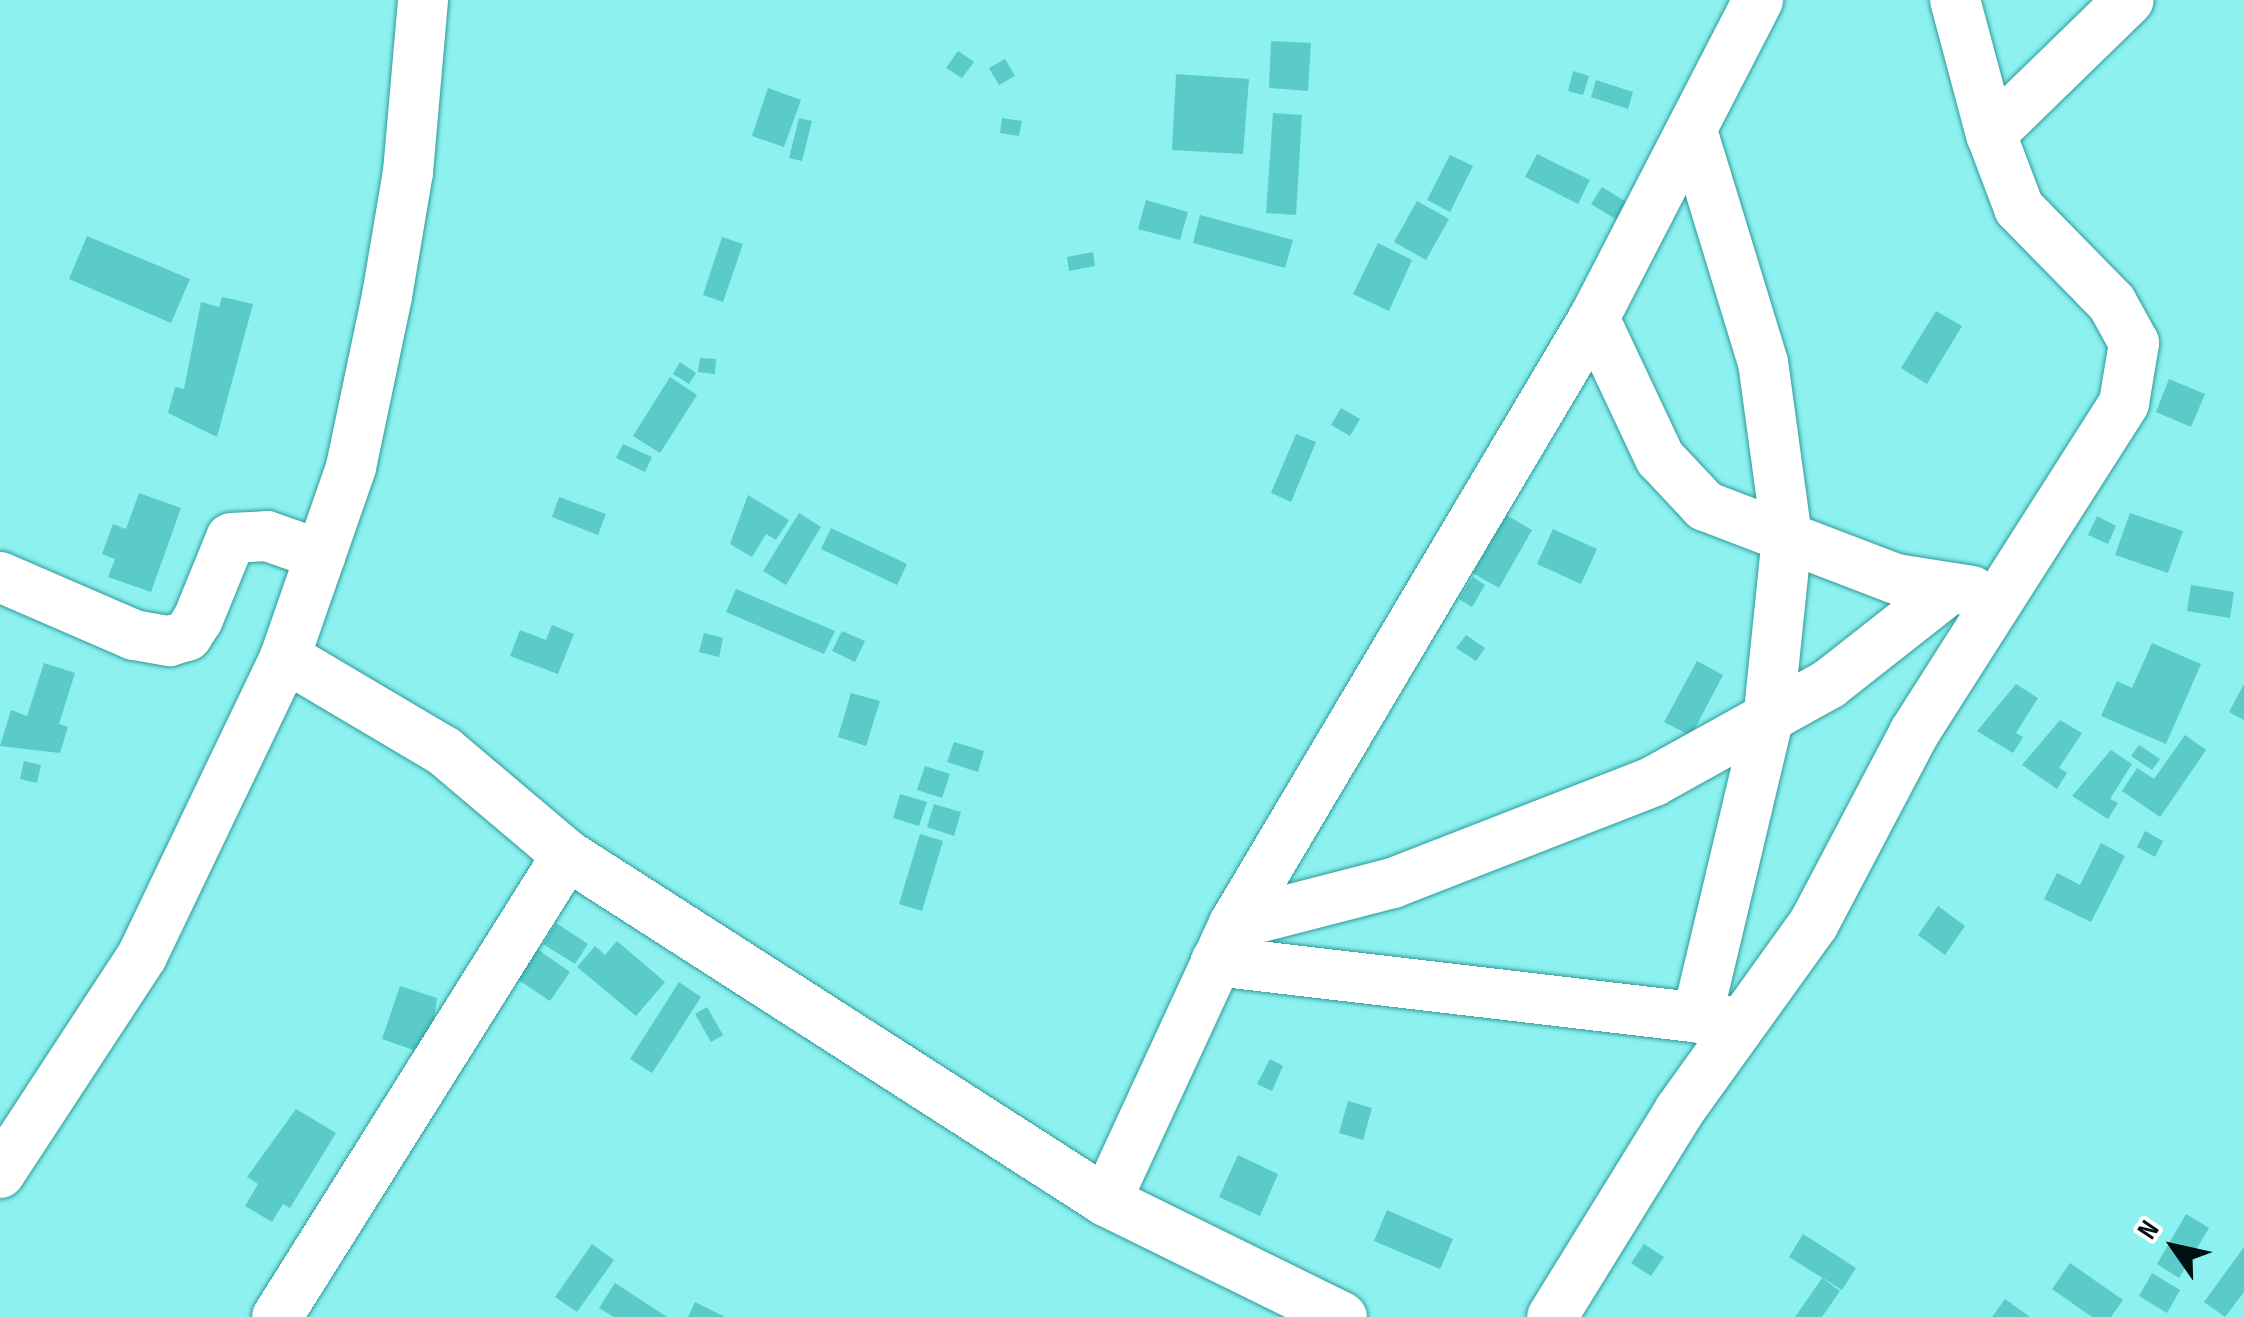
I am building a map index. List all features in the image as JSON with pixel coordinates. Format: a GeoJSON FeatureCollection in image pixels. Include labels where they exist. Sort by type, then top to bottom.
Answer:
{"type":"FeatureCollection","features":[{"type":"Feature","properties":{"kind":"street"},"geometry":{"type":"LineString","coordinates":[[0,1173],[142,956],[285,656],[351,467],[387,296],[408,172],[423,0]]}},
{"type":"Feature","properties":{"kind":"street"},"geometry":{"type":"LineString","coordinates":[[1106,1200],[1225,942],[1594,318],[1694,137],[1758,0]]}},
{"type":"Feature","properties":{"kind":"street"},"geometry":{"type":"LineString","coordinates":[[1552,1317],[1719,1020],[1814,923],[1914,734],[2007,597],[2124,403],[2134,343],[2112,303],[2019,208],[1991,134],[1955,0]]}},
{"type":"Feature","properties":{"kind":"street"},"geometry":{"type":"LineString","coordinates":[[1991,134],[2129,0]]}},
{"type":"Feature","properties":{"kind":"street"},"geometry":{"type":"LineString","coordinates":[[1694,137],[1763,362],[1787,537],[1768,720],[1719,1020]]}},
{"type":"Feature","properties":{"kind":"street"},"geometry":{"type":"LineString","coordinates":[[1594,318],[1660,458],[1706,506],[1896,579],[2007,597]]}},
{"type":"Feature","properties":{"kind":"street"},"geometry":{"type":"LineString","coordinates":[[0,577],[134,634],[169,641],[188,636],[198,620],[231,538],[267,536],[321,555]]}},
{"type":"Feature","properties":{"kind":"street"},"geometry":{"type":"LineString","coordinates":[[1225,942],[1393,883],[1654,781],[1829,684],[1951,588]]}},
{"type":"Feature","properties":{"kind":"street"},"geometry":{"type":"LineString","coordinates":[[285,656],[444,752],[567,854],[1106,1200],[1342,1317]]}},
{"type":"Feature","properties":{"kind":"street"},"geometry":{"type":"LineString","coordinates":[[277,1317],[567,854]]}},
{"type":"Feature","properties":{"kind":"street"},"geometry":{"type":"LineString","coordinates":[[1225,942],[1719,1020]]}},
{"type":"Feature","properties":{"kind":"building"},"geometry":{"type":"Polygon","coordinates":[[[1271,41],[1311,43],[1308,91],[1269,88],[1271,41]]]}},
{"type":"Feature","properties":{"kind":"building"},"geometry":{"type":"Polygon","coordinates":[[[958,51],[974,62],[962,78],[946,68],[958,51]]]}},
{"type":"Feature","properties":{"kind":"building"},"geometry":{"type":"Polygon","coordinates":[[[1005,59],[1015,76],[999,85],[989,68],[1005,59]]]}},
{"type":"Feature","properties":{"kind":"building"},"geometry":{"type":"Polygon","coordinates":[[[1573,71],[1589,76],[1583,95],[1568,91],[1573,71]]]}},
{"type":"Feature","properties":{"kind":"building"},"geometry":{"type":"Polygon","coordinates":[[[1176,74],[1249,79],[1243,154],[1172,150],[1176,74]]]}},
{"type":"Feature","properties":{"kind":"building"},"geometry":{"type":"Polygon","coordinates":[[[1596,80],[1633,92],[1628,109],[1591,97],[1596,80]]]}},
{"type":"Feature","properties":{"kind":"building"},"geometry":{"type":"Polygon","coordinates":[[[768,88],[801,100],[784,147],[752,136],[768,88]]]}},
{"type":"Feature","properties":{"kind":"building"},"geometry":{"type":"Polygon","coordinates":[[[1273,113],[1302,115],[1296,215],[1266,213],[1273,113]]]}},
{"type":"Feature","properties":{"kind":"building"},"geometry":{"type":"Polygon","coordinates":[[[799,118],[812,121],[802,161],[789,158],[799,118]]]}},
{"type":"Feature","properties":{"kind":"building"},"geometry":{"type":"Polygon","coordinates":[[[1002,118],[1022,121],[1019,136],[1000,133],[1002,118]]]}},
{"type":"Feature","properties":{"kind":"building"},"geometry":{"type":"Polygon","coordinates":[[[1537,154],[1590,180],[1578,204],[1525,177],[1537,154]]]}},
{"type":"Feature","properties":{"kind":"building"},"geometry":{"type":"Polygon","coordinates":[[[1450,155],[1473,166],[1450,212],[1427,200],[1450,155]]]}},
{"type":"Feature","properties":{"kind":"building"},"geometry":{"type":"Polygon","coordinates":[[[1602,187],[1633,206],[1622,223],[1591,204],[1602,187]]]}},
{"type":"Feature","properties":{"kind":"building"},"geometry":{"type":"Polygon","coordinates":[[[1146,200],[1188,212],[1180,240],[1138,229],[1146,200]]]}},
{"type":"Feature","properties":{"kind":"building"},"geometry":{"type":"Polygon","coordinates":[[[1417,201],[1449,219],[1426,260],[1394,242],[1417,201]]]}},
{"type":"Feature","properties":{"kind":"building"},"geometry":{"type":"Polygon","coordinates":[[[1200,215],[1293,240],[1285,268],[1193,243],[1200,215]]]}},
{"type":"Feature","properties":{"kind":"building"},"geometry":{"type":"Polygon","coordinates":[[[87,236],[190,279],[171,323],[69,279],[87,236]]]}},
{"type":"Feature","properties":{"kind":"building"},"geometry":{"type":"Polygon","coordinates":[[[722,237],[743,244],[723,302],[703,295],[722,237]]]}},
{"type":"Feature","properties":{"kind":"building"},"geometry":{"type":"Polygon","coordinates":[[[1378,243],[1412,260],[1389,311],[1353,294],[1378,243]]]}},
{"type":"Feature","properties":{"kind":"building"},"geometry":{"type":"Polygon","coordinates":[[[1093,252],[1095,266],[1069,271],[1067,257],[1093,252]]]}},
{"type":"Feature","properties":{"kind":"building"},"geometry":{"type":"Polygon","coordinates":[[[222,297],[253,304],[217,437],[168,413],[175,387],[184,389],[201,302],[219,307],[222,297]]]}},
{"type":"Feature","properties":{"kind":"building"},"geometry":{"type":"Polygon","coordinates":[[[1936,311],[1962,326],[1927,384],[1901,368],[1936,311]]]}},
{"type":"Feature","properties":{"kind":"building"},"geometry":{"type":"Polygon","coordinates":[[[700,358],[716,359],[715,374],[698,372],[700,358]]]}},
{"type":"Feature","properties":{"kind":"building"},"geometry":{"type":"Polygon","coordinates":[[[680,362],[696,373],[689,384],[673,374],[680,362]]]}},
{"type":"Feature","properties":{"kind":"building"},"geometry":{"type":"Polygon","coordinates":[[[670,377],[697,395],[660,453],[633,436],[670,377]]]}},
{"type":"Feature","properties":{"kind":"building"},"geometry":{"type":"Polygon","coordinates":[[[2169,379],[2205,394],[2191,427],[2156,412],[2169,379]]]}},
{"type":"Feature","properties":{"kind":"building"},"geometry":{"type":"Polygon","coordinates":[[[1341,408],[1360,419],[1350,436],[1331,425],[1341,408]]]}},
{"type":"Feature","properties":{"kind":"building"},"geometry":{"type":"Polygon","coordinates":[[[1296,434],[1316,442],[1291,502],[1271,493],[1296,434]]]}},
{"type":"Feature","properties":{"kind":"building"},"geometry":{"type":"Polygon","coordinates":[[[623,444],[652,457],[645,472],[616,458],[623,444]]]}},
{"type":"Feature","properties":{"kind":"building"},"geometry":{"type":"Polygon","coordinates":[[[139,493],[181,508],[151,592],[108,577],[115,559],[102,554],[113,524],[126,529],[139,493]]]}},
{"type":"Feature","properties":{"kind":"building"},"geometry":{"type":"Polygon","coordinates":[[[748,495],[789,520],[776,540],[766,534],[752,557],[730,544],[748,495]]]}},
{"type":"Feature","properties":{"kind":"building"},"geometry":{"type":"Polygon","coordinates":[[[559,497],[606,514],[598,535],[552,517],[559,497]]]}},
{"type":"Feature","properties":{"kind":"building"},"geometry":{"type":"Polygon","coordinates":[[[799,513],[821,527],[786,585],[763,571],[799,513]]]}},
{"type":"Feature","properties":{"kind":"building"},"geometry":{"type":"Polygon","coordinates":[[[2130,513],[2183,531],[2168,573],[2115,555],[2130,513]]]}},
{"type":"Feature","properties":{"kind":"building"},"geometry":{"type":"Polygon","coordinates":[[[1506,515],[1532,530],[1499,588],[1473,573],[1506,515]]]}},
{"type":"Feature","properties":{"kind":"building"},"geometry":{"type":"Polygon","coordinates":[[[2097,516],[2116,526],[2108,544],[2088,535],[2097,516]]]}},
{"type":"Feature","properties":{"kind":"building"},"geometry":{"type":"Polygon","coordinates":[[[831,528],[907,564],[897,585],[821,549],[831,528]]]}},
{"type":"Feature","properties":{"kind":"building"},"geometry":{"type":"Polygon","coordinates":[[[1553,529],[1597,549],[1581,584],[1537,564],[1553,529]]]}},
{"type":"Feature","properties":{"kind":"building"},"geometry":{"type":"Polygon","coordinates":[[[1473,577],[1485,585],[1472,607],[1459,599],[1473,577]]]}},
{"type":"Feature","properties":{"kind":"building"},"geometry":{"type":"Polygon","coordinates":[[[2191,585],[2234,592],[2230,618],[2187,611],[2191,585]]]}},
{"type":"Feature","properties":{"kind":"building"},"geometry":{"type":"Polygon","coordinates":[[[736,589],[835,631],[824,654],[726,612],[736,589]]]}},
{"type":"Feature","properties":{"kind":"building"},"geometry":{"type":"Polygon","coordinates":[[[552,625],[574,634],[558,674],[510,656],[520,630],[546,640],[552,625]]]}},
{"type":"Feature","properties":{"kind":"building"},"geometry":{"type":"Polygon","coordinates":[[[842,631],[865,641],[855,662],[832,651],[842,631]]]}},
{"type":"Feature","properties":{"kind":"building"},"geometry":{"type":"Polygon","coordinates":[[[704,633],[723,638],[719,657],[699,652],[704,633]]]}},
{"type":"Feature","properties":{"kind":"building"},"geometry":{"type":"Polygon","coordinates":[[[1466,635],[1485,648],[1476,661],[1456,648],[1466,635]]]}},
{"type":"Feature","properties":{"kind":"building"},"geometry":{"type":"Polygon","coordinates":[[[2152,643],[2201,664],[2166,744],[2101,716],[2117,681],[2132,688],[2152,643]]]}},
{"type":"Feature","properties":{"kind":"building"},"geometry":{"type":"Polygon","coordinates":[[[1697,661],[1723,675],[1691,736],[1664,722],[1697,661]]]}},
{"type":"Feature","properties":{"kind":"building"},"geometry":{"type":"Polygon","coordinates":[[[44,663],[75,673],[59,724],[68,727],[60,753],[0,746],[11,710],[27,716],[44,663]]]}},
{"type":"Feature","properties":{"kind":"building"},"geometry":{"type":"Polygon","coordinates":[[[2016,684],[2038,698],[2016,733],[2023,737],[2013,753],[1977,731],[2016,684]]]}},
{"type":"Feature","properties":{"kind":"building"},"geometry":{"type":"Polygon","coordinates":[[[2244,684],[2244,720],[2229,712],[2244,684]]]}},
{"type":"Feature","properties":{"kind":"building"},"geometry":{"type":"Polygon","coordinates":[[[851,693],[880,701],[866,746],[838,737],[851,693]]]}},
{"type":"Feature","properties":{"kind":"building"},"geometry":{"type":"Polygon","coordinates":[[[2060,720],[2082,733],[2059,768],[2067,773],[2057,789],[2022,765],[2060,720]]]}},
{"type":"Feature","properties":{"kind":"building"},"geometry":{"type":"Polygon","coordinates":[[[2185,735],[2206,750],[2160,817],[2122,791],[2137,768],[2154,779],[2185,735]]]}},
{"type":"Feature","properties":{"kind":"building"},"geometry":{"type":"Polygon","coordinates":[[[954,742],[984,751],[978,772],[947,762],[954,742]]]}},
{"type":"Feature","properties":{"kind":"building"},"geometry":{"type":"Polygon","coordinates":[[[2139,745],[2160,759],[2152,770],[2131,756],[2139,745]]]}},
{"type":"Feature","properties":{"kind":"building"},"geometry":{"type":"Polygon","coordinates":[[[2111,750],[2132,764],[2110,799],[2118,803],[2108,819],[2072,796],[2111,750]]]}},
{"type":"Feature","properties":{"kind":"building"},"geometry":{"type":"Polygon","coordinates":[[[24,761],[41,765],[37,783],[20,779],[24,761]]]}},
{"type":"Feature","properties":{"kind":"building"},"geometry":{"type":"Polygon","coordinates":[[[925,766],[950,774],[942,798],[917,790],[925,766]]]}},
{"type":"Feature","properties":{"kind":"building"},"geometry":{"type":"Polygon","coordinates":[[[900,794],[927,802],[919,826],[893,818],[900,794]]]}},
{"type":"Feature","properties":{"kind":"building"},"geometry":{"type":"Polygon","coordinates":[[[934,804],[961,812],[954,836],[927,827],[934,804]]]}},
{"type":"Feature","properties":{"kind":"building"},"geometry":{"type":"Polygon","coordinates":[[[2145,831],[2163,841],[2155,857],[2137,847],[2145,831]]]}},
{"type":"Feature","properties":{"kind":"building"},"geometry":{"type":"Polygon","coordinates":[[[920,834],[943,841],[922,911],[899,904],[920,834]]]}},
{"type":"Feature","properties":{"kind":"building"},"geometry":{"type":"Polygon","coordinates":[[[2101,843],[2125,856],[2091,922],[2044,899],[2057,873],[2080,885],[2101,843]]]}},
{"type":"Feature","properties":{"kind":"building"},"geometry":{"type":"Polygon","coordinates":[[[1938,906],[1965,926],[1945,955],[1918,935],[1938,906]]]}},
{"type":"Feature","properties":{"kind":"building"},"geometry":{"type":"Polygon","coordinates":[[[556,923],[588,944],[575,964],[543,944],[556,923]]]}},
{"type":"Feature","properties":{"kind":"building"},"geometry":{"type":"Polygon","coordinates":[[[617,941],[665,982],[636,1016],[577,967],[595,946],[605,955],[617,941]]]}},
{"type":"Feature","properties":{"kind":"building"},"geometry":{"type":"Polygon","coordinates":[[[537,949],[570,972],[550,1001],[517,979],[537,949]]]}},
{"type":"Feature","properties":{"kind":"building"},"geometry":{"type":"Polygon","coordinates":[[[679,982],[701,997],[652,1073],[630,1059],[679,982]]]}},
{"type":"Feature","properties":{"kind":"building"},"geometry":{"type":"Polygon","coordinates":[[[400,986],[437,998],[432,1037],[425,1034],[419,1052],[382,1039],[400,986]]]}},
{"type":"Feature","properties":{"kind":"building"},"geometry":{"type":"Polygon","coordinates":[[[707,1007],[723,1035],[711,1042],[695,1014],[707,1007]]]}},
{"type":"Feature","properties":{"kind":"building"},"geometry":{"type":"Polygon","coordinates":[[[1270,1059],[1283,1066],[1272,1091],[1257,1084],[1270,1059]]]}},
{"type":"Feature","properties":{"kind":"building"},"geometry":{"type":"Polygon","coordinates":[[[1348,1101],[1372,1108],[1363,1140],[1339,1133],[1348,1101]]]}},
{"type":"Feature","properties":{"kind":"building"},"geometry":{"type":"Polygon","coordinates":[[[296,1109],[336,1133],[290,1208],[283,1204],[272,1222],[245,1206],[258,1184],[247,1177],[296,1109]]]}},
{"type":"Feature","properties":{"kind":"building"},"geometry":{"type":"Polygon","coordinates":[[[1238,1155],[1278,1174],[1260,1216],[1219,1197],[1238,1155]]]}},
{"type":"Feature","properties":{"kind":"building"},"geometry":{"type":"Polygon","coordinates":[[[1387,1210],[1453,1239],[1440,1269],[1374,1241],[1387,1210]]]}},
{"type":"Feature","properties":{"kind":"building"},"geometry":{"type":"Polygon","coordinates":[[[2186,1214],[2209,1228],[2179,1278],[2157,1264],[2186,1214]]]}},
{"type":"Feature","properties":{"kind":"building"},"geometry":{"type":"Polygon","coordinates":[[[1803,1234],[1856,1268],[1842,1290],[1789,1257],[1803,1234]]]}},
{"type":"Feature","properties":{"kind":"building"},"geometry":{"type":"Polygon","coordinates":[[[592,1244],[614,1260],[577,1312],[555,1297],[592,1244]]]}},
{"type":"Feature","properties":{"kind":"building"},"geometry":{"type":"Polygon","coordinates":[[[1644,1244],[1664,1257],[1651,1276],[1631,1263],[1644,1244]]]}},
{"type":"Feature","properties":{"kind":"building"},"geometry":{"type":"Polygon","coordinates":[[[2244,1247],[2244,1292],[2225,1317],[2204,1302],[2244,1247]]]}},
{"type":"Feature","properties":{"kind":"building"},"geometry":{"type":"Polygon","coordinates":[[[2070,1263],[2123,1300],[2111,1317],[2092,1317],[2052,1289],[2070,1263]]]}},
{"type":"Feature","properties":{"kind":"building"},"geometry":{"type":"Polygon","coordinates":[[[2152,1273],[2180,1290],[2167,1313],[2139,1296],[2152,1273]]]}},
{"type":"Feature","properties":{"kind":"building"},"geometry":{"type":"Polygon","coordinates":[[[1822,1278],[1840,1291],[1822,1317],[1795,1317],[1822,1278]]]}},
{"type":"Feature","properties":{"kind":"building"},"geometry":{"type":"Polygon","coordinates":[[[615,1283],[667,1317],[614,1317],[599,1308],[615,1283]]]}},
{"type":"Feature","properties":{"kind":"building"},"geometry":{"type":"Polygon","coordinates":[[[2005,1299],[2030,1317],[1992,1317],[2005,1299]]]}},
{"type":"Feature","properties":{"kind":"building"},"geometry":{"type":"Polygon","coordinates":[[[695,1302],[725,1317],[688,1317],[695,1302]]]}}]}
